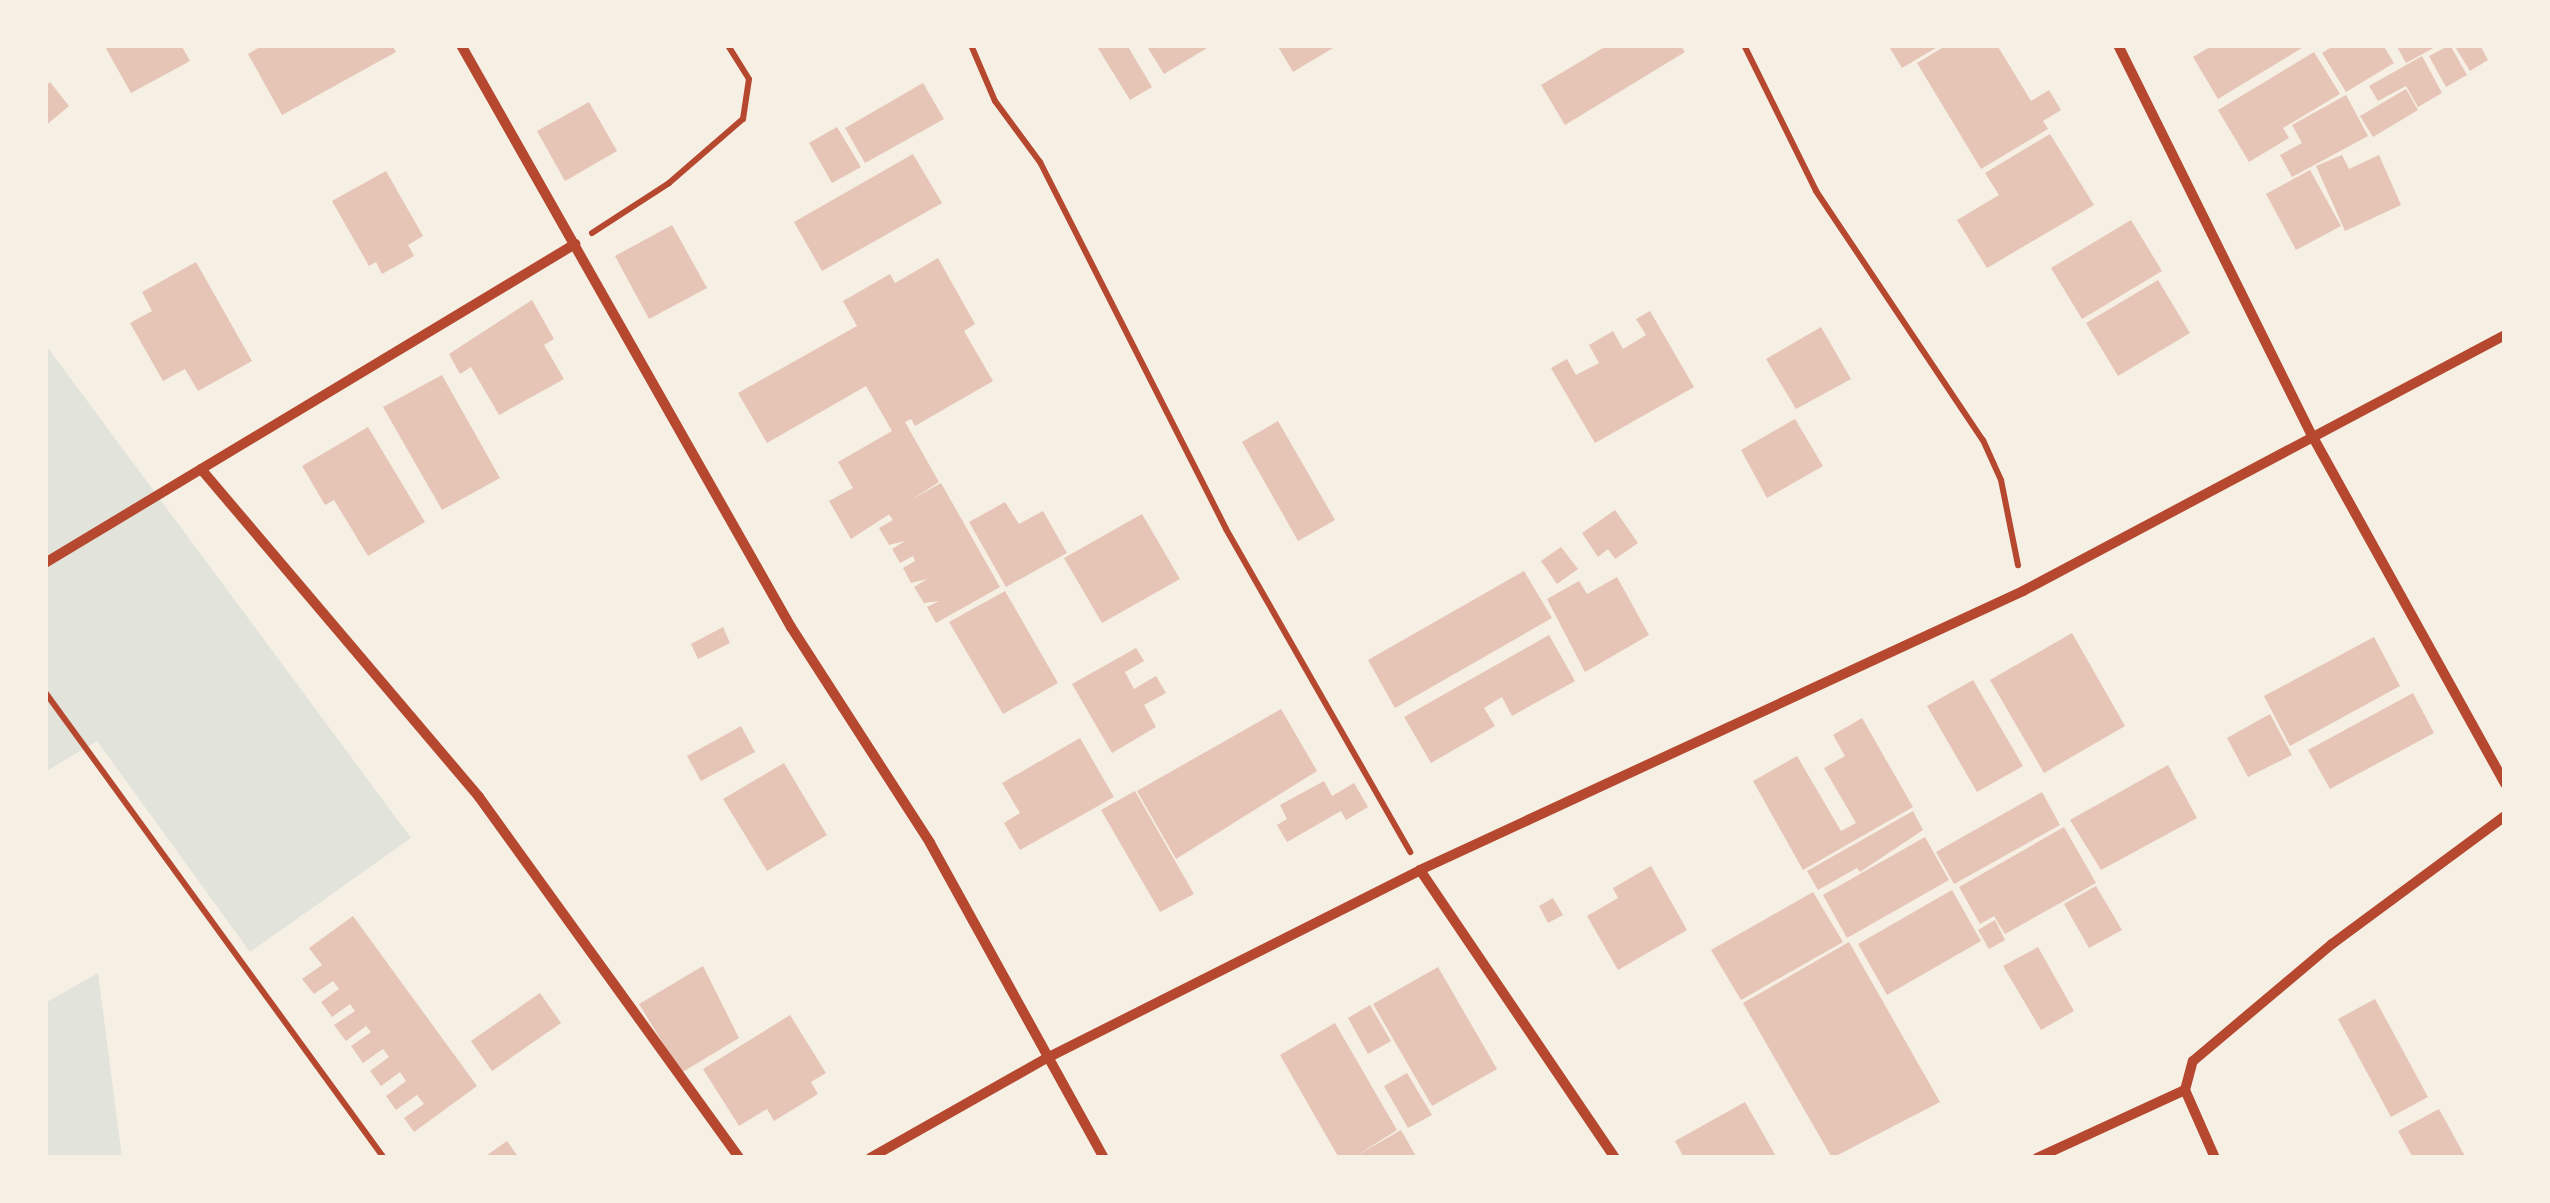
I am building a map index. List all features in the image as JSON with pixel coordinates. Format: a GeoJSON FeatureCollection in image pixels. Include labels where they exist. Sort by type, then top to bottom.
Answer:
{"type":"FeatureCollection","features":[{"type":"Feature","properties":{"kind":"street"},"geometry":{"type":"LineString","coordinates":[[461,45],[791,627],[930,844],[1045,1059],[1104,1158]]}},
{"type":"Feature","properties":{"kind":"street"},"geometry":{"type":"LineString","coordinates":[[2118,45],[2314,439],[2505,784]]}},
{"type":"Feature","properties":{"kind":"street"},"geometry":{"type":"LineString","coordinates":[[45,563],[574,244]]}},
{"type":"Feature","properties":{"kind":"street"},"geometry":{"type":"LineString","coordinates":[[870,1158],[1045,1059],[1420,870],[2024,591],[2505,335]]}},
{"type":"Feature","properties":{"kind":"street"},"geometry":{"type":"LineString","coordinates":[[201,469],[479,797],[740,1158]]}},
{"type":"Feature","properties":{"kind":"street"},"geometry":{"type":"LineString","coordinates":[[2214,1158],[2185,1090],[2193,1061],[2249,1010],[2505,816]]}},
{"type":"Feature","properties":{"kind":"street"},"geometry":{"type":"LineString","coordinates":[[1420,870],[1615,1158]]}},
{"type":"Feature","properties":{"kind":"street"},"geometry":{"type":"LineString","coordinates":[[2037,1158],[2185,1090]]}},
{"type":"Feature","properties":{"kind":"path"},"geometry":{"type":"LineString","coordinates":[[574,244],[669,183],[743,119],[749,79],[728,45]]}},
{"type":"Feature","properties":{"kind":"path"},"geometry":{"type":"LineString","coordinates":[[971,45],[996,101],[1040,162],[1226,529],[1420,870]]}},
{"type":"Feature","properties":{"kind":"path"},"geometry":{"type":"LineString","coordinates":[[1744,45],[1816,192],[1984,440],[2002,480],[2024,591]]}},
{"type":"Feature","properties":{"kind":"path"},"geometry":{"type":"LineString","coordinates":[[45,692],[384,1158]]}},
{"type":"Feature","properties":{"kind":"shaded area"},"geometry":{"type":"Polygon","coordinates":[[[45,344],[411,838],[250,952],[97,741],[45,772],[45,344]]]}},
{"type":"Feature","properties":{"kind":"shaded area"},"geometry":{"type":"Polygon","coordinates":[[[98,973],[122,1158],[45,1158],[45,1003],[98,973]]]}},
{"type":"Feature","properties":{"kind":"building"},"geometry":{"type":"Polygon","coordinates":[[[104,45],[181,45],[190,61],[131,93],[104,45]]]}},
{"type":"Feature","properties":{"kind":"building"},"geometry":{"type":"Polygon","coordinates":[[[263,45],[392,45],[396,52],[282,115],[248,54],[263,45]]]}},
{"type":"Feature","properties":{"kind":"building"},"geometry":{"type":"Polygon","coordinates":[[[1096,45],[1127,45],[1152,87],[1130,100],[1096,45]]]}},
{"type":"Feature","properties":{"kind":"building"},"geometry":{"type":"Polygon","coordinates":[[[1146,45],[1212,45],[1164,74],[1146,45]]]}},
{"type":"Feature","properties":{"kind":"building"},"geometry":{"type":"Polygon","coordinates":[[[1277,45],[1338,45],[1293,72],[1277,45]]]}},
{"type":"Feature","properties":{"kind":"building"},"geometry":{"type":"Polygon","coordinates":[[[1608,45],[1680,45],[1685,52],[1565,125],[1541,85],[1608,45]]]}},
{"type":"Feature","properties":{"kind":"building"},"geometry":{"type":"Polygon","coordinates":[[[1888,45],[1941,45],[1902,68],[1888,45]]]}},
{"type":"Feature","properties":{"kind":"building"},"geometry":{"type":"Polygon","coordinates":[[[1947,45],[1997,45],[2031,101],[2049,90],[2061,110],[2043,121],[2048,129],[1981,169],[1917,63],[1947,45]]]}},
{"type":"Feature","properties":{"kind":"building"},"geometry":{"type":"Polygon","coordinates":[[[2213,45],[2307,45],[2218,99],[2193,57],[2213,45]]]}},
{"type":"Feature","properties":{"kind":"building"},"geometry":{"type":"Polygon","coordinates":[[[2335,45],[2383,45],[2394,63],[2346,92],[2322,53],[2335,45]]]}},
{"type":"Feature","properties":{"kind":"building"},"geometry":{"type":"Polygon","coordinates":[[[2396,45],[2439,45],[2406,63],[2396,45]]]}},
{"type":"Feature","properties":{"kind":"building"},"geometry":{"type":"Polygon","coordinates":[[[2450,45],[2467,75],[2446,87],[2429,56],[2450,45]]]}},
{"type":"Feature","properties":{"kind":"building"},"geometry":{"type":"Polygon","coordinates":[[[2454,45],[2480,45],[2488,60],[2470,71],[2454,45]]]}},
{"type":"Feature","properties":{"kind":"building"},"geometry":{"type":"Polygon","coordinates":[[[2314,52],[2340,94],[2283,128],[2289,138],[2249,162],[2218,110],[2314,52]]]}},
{"type":"Feature","properties":{"kind":"building"},"geometry":{"type":"Polygon","coordinates":[[[2422,56],[2442,93],[2418,107],[2406,86],[2378,101],[2369,86],[2422,56]]]}},
{"type":"Feature","properties":{"kind":"building"},"geometry":{"type":"Polygon","coordinates":[[[50,82],[69,106],[45,126],[45,86],[50,82]]]}},
{"type":"Feature","properties":{"kind":"building"},"geometry":{"type":"Polygon","coordinates":[[[923,83],[944,119],[865,163],[845,128],[923,83]]]}},
{"type":"Feature","properties":{"kind":"building"},"geometry":{"type":"Polygon","coordinates":[[[2406,89],[2418,110],[2373,137],[2360,116],[2406,89]]]}},
{"type":"Feature","properties":{"kind":"building"},"geometry":{"type":"Polygon","coordinates":[[[2346,95],[2368,136],[2292,177],[2280,155],[2302,143],[2292,125],[2346,95]]]}},
{"type":"Feature","properties":{"kind":"building"},"geometry":{"type":"Polygon","coordinates":[[[589,102],[617,151],[565,181],[537,131],[589,102]]]}},
{"type":"Feature","properties":{"kind":"building"},"geometry":{"type":"Polygon","coordinates":[[[837,127],[861,167],[832,183],[809,143],[837,127]]]}},
{"type":"Feature","properties":{"kind":"building"},"geometry":{"type":"Polygon","coordinates":[[[2050,134],[2094,205],[1987,268],[1957,220],[1999,195],[1985,173],[2050,134]]]}},
{"type":"Feature","properties":{"kind":"building"},"geometry":{"type":"Polygon","coordinates":[[[913,154],[942,203],[822,271],[794,222],[913,154]]]}},
{"type":"Feature","properties":{"kind":"building"},"geometry":{"type":"Polygon","coordinates":[[[2342,155],[2349,169],[2379,155],[2401,205],[2345,231],[2316,166],[2342,155]]]}},
{"type":"Feature","properties":{"kind":"building"},"geometry":{"type":"Polygon","coordinates":[[[2310,170],[2341,226],[2296,250],[2266,194],[2310,170]]]}},
{"type":"Feature","properties":{"kind":"building"},"geometry":{"type":"Polygon","coordinates":[[[386,171],[423,236],[408,245],[414,256],[382,274],[376,262],[369,266],[332,201],[386,171]]]}},
{"type":"Feature","properties":{"kind":"building"},"geometry":{"type":"Polygon","coordinates":[[[2131,220],[2162,271],[2082,319],[2051,268],[2131,220]]]}},
{"type":"Feature","properties":{"kind":"building"},"geometry":{"type":"Polygon","coordinates":[[[672,225],[707,288],[649,319],[615,256],[672,225]]]}},
{"type":"Feature","properties":{"kind":"building"},"geometry":{"type":"Polygon","coordinates":[[[938,258],[975,324],[964,331],[993,381],[915,426],[911,419],[905,422],[939,482],[851,539],[829,501],[853,488],[838,462],[892,431],[866,386],[767,443],[738,393],[857,326],[843,301],[890,274],[895,283],[938,258]]]}},
{"type":"Feature","properties":{"kind":"building"},"geometry":{"type":"Polygon","coordinates":[[[196,262],[252,361],[198,391],[185,369],[163,381],[130,323],[152,311],[142,292],[196,262]]]}},
{"type":"Feature","properties":{"kind":"building"},"geometry":{"type":"Polygon","coordinates":[[[2158,280],[2190,333],[2118,376],[2086,323],[2158,280]]]}},
{"type":"Feature","properties":{"kind":"building"},"geometry":{"type":"Polygon","coordinates":[[[532,300],[554,339],[544,345],[564,379],[499,415],[471,367],[460,374],[449,354],[532,300]]]}},
{"type":"Feature","properties":{"kind":"building"},"geometry":{"type":"Polygon","coordinates":[[[1650,311],[1694,387],[1595,443],[1551,368],[1567,359],[1576,375],[1599,363],[1589,345],[1613,331],[1623,349],[1646,335],[1636,319],[1650,311]]]}},
{"type":"Feature","properties":{"kind":"building"},"geometry":{"type":"Polygon","coordinates":[[[1821,327],[1851,379],[1796,409],[1766,359],[1821,327]]]}},
{"type":"Feature","properties":{"kind":"building"},"geometry":{"type":"Polygon","coordinates":[[[442,375],[500,478],[442,510],[383,407],[442,375]]]}},
{"type":"Feature","properties":{"kind":"building"},"geometry":{"type":"Polygon","coordinates":[[[1795,419],[1823,466],[1767,498],[1741,450],[1795,419]]]}},
{"type":"Feature","properties":{"kind":"building"},"geometry":{"type":"Polygon","coordinates":[[[1278,421],[1335,520],[1298,541],[1242,442],[1278,421]]]}},
{"type":"Feature","properties":{"kind":"building"},"geometry":{"type":"Polygon","coordinates":[[[368,427],[425,522],[368,556],[334,500],[325,505],[302,466],[368,427]]]}},
{"type":"Feature","properties":{"kind":"building"},"geometry":{"type":"Polygon","coordinates":[[[941,483],[1000,587],[936,623],[927,607],[939,601],[924,603],[914,587],[927,579],[911,583],[903,568],[915,561],[913,556],[900,563],[892,549],[905,541],[889,545],[879,528],[893,520],[888,513],[941,483]]]}},
{"type":"Feature","properties":{"kind":"building"},"geometry":{"type":"Polygon","coordinates":[[[1005,502],[1019,524],[1043,511],[1067,553],[1006,587],[969,522],[1005,502]]]}},
{"type":"Feature","properties":{"kind":"building"},"geometry":{"type":"Polygon","coordinates":[[[1615,510],[1638,543],[1615,559],[1608,549],[1598,557],[1582,533],[1615,510]]]}},
{"type":"Feature","properties":{"kind":"building"},"geometry":{"type":"Polygon","coordinates":[[[1142,514],[1180,579],[1102,623],[1064,558],[1142,514]]]}},
{"type":"Feature","properties":{"kind":"building"},"geometry":{"type":"Polygon","coordinates":[[[1561,547],[1578,569],[1557,584],[1541,561],[1561,547]]]}},
{"type":"Feature","properties":{"kind":"building"},"geometry":{"type":"Polygon","coordinates":[[[1524,571],[1552,618],[1395,708],[1368,660],[1524,571]]]}},
{"type":"Feature","properties":{"kind":"building"},"geometry":{"type":"Polygon","coordinates":[[[1617,577],[1649,635],[1585,672],[1547,599],[1579,581],[1587,594],[1617,577]]]}},
{"type":"Feature","properties":{"kind":"building"},"geometry":{"type":"Polygon","coordinates":[[[1005,591],[1058,683],[1003,714],[949,622],[1005,591]]]}},
{"type":"Feature","properties":{"kind":"building"},"geometry":{"type":"Polygon","coordinates":[[[723,627],[730,643],[698,659],[691,644],[723,627]]]}},
{"type":"Feature","properties":{"kind":"building"},"geometry":{"type":"Polygon","coordinates":[[[2072,633],[2125,726],[2044,773],[1990,680],[2072,633]]]}},
{"type":"Feature","properties":{"kind":"building"},"geometry":{"type":"Polygon","coordinates":[[[1549,635],[1575,681],[1512,716],[1502,697],[1484,708],[1495,726],[1431,763],[1404,717],[1549,635]]]}},
{"type":"Feature","properties":{"kind":"building"},"geometry":{"type":"Polygon","coordinates":[[[2374,637],[2400,686],[2290,746],[2264,696],[2374,637]]]}},
{"type":"Feature","properties":{"kind":"building"},"geometry":{"type":"Polygon","coordinates":[[[1136,648],[1144,661],[1125,672],[1134,689],[1156,676],[1166,693],[1144,705],[1156,727],[1112,753],[1072,684],[1136,648]]]}},
{"type":"Feature","properties":{"kind":"building"},"geometry":{"type":"Polygon","coordinates":[[[1973,680],[2023,766],[1977,792],[1927,706],[1973,680]]]}},
{"type":"Feature","properties":{"kind":"building"},"geometry":{"type":"Polygon","coordinates":[[[2413,693],[2434,733],[2330,789],[2308,750],[2413,693]]]}},
{"type":"Feature","properties":{"kind":"building"},"geometry":{"type":"Polygon","coordinates":[[[1281,709],[1317,771],[1176,859],[1137,791],[1281,709]]]}},
{"type":"Feature","properties":{"kind":"building"},"geometry":{"type":"Polygon","coordinates":[[[2270,714],[2292,755],[2248,777],[2227,738],[2270,714]]]}},
{"type":"Feature","properties":{"kind":"building"},"geometry":{"type":"Polygon","coordinates":[[[1862,718],[1913,807],[1803,870],[1753,781],[1797,756],[1841,831],[1856,823],[1824,768],[1845,756],[1833,735],[1862,718]]]}},
{"type":"Feature","properties":{"kind":"building"},"geometry":{"type":"Polygon","coordinates":[[[741,726],[755,752],[701,781],[687,756],[741,726]]]}},
{"type":"Feature","properties":{"kind":"building"},"geometry":{"type":"Polygon","coordinates":[[[1080,738],[1114,797],[1020,850],[1004,823],[1020,813],[1002,783],[1080,738]]]}},
{"type":"Feature","properties":{"kind":"building"},"geometry":{"type":"Polygon","coordinates":[[[784,763],[827,835],[767,871],[723,799],[784,763]]]}},
{"type":"Feature","properties":{"kind":"building"},"geometry":{"type":"Polygon","coordinates":[[[2168,765],[2197,818],[2101,870],[2070,820],[2168,765]]]}},
{"type":"Feature","properties":{"kind":"building"},"geometry":{"type":"Polygon","coordinates":[[[1324,781],[1332,796],[1354,783],[1368,807],[1346,820],[1341,811],[1287,842],[1277,825],[1287,819],[1280,805],[1324,781]]]}},
{"type":"Feature","properties":{"kind":"building"},"geometry":{"type":"Polygon","coordinates":[[[1135,791],[1194,894],[1160,912],[1101,810],[1135,791]]]}},
{"type":"Feature","properties":{"kind":"building"},"geometry":{"type":"Polygon","coordinates":[[[2042,792],[2060,825],[1954,884],[1936,852],[2042,792]]]}},
{"type":"Feature","properties":{"kind":"building"},"geometry":{"type":"Polygon","coordinates":[[[1913,811],[1923,830],[1860,872],[1857,868],[1818,890],[1807,871],[1913,811]]]}},
{"type":"Feature","properties":{"kind":"building"},"geometry":{"type":"Polygon","coordinates":[[[2064,827],[2096,883],[2005,934],[1994,916],[1980,924],[1959,887],[2064,827]]]}},
{"type":"Feature","properties":{"kind":"building"},"geometry":{"type":"Polygon","coordinates":[[[1925,837],[1949,880],[1847,938],[1823,895],[1925,837]]]}},
{"type":"Feature","properties":{"kind":"building"},"geometry":{"type":"Polygon","coordinates":[[[1651,866],[1687,930],[1618,970],[1587,916],[1618,898],[1613,888],[1651,866]]]}},
{"type":"Feature","properties":{"kind":"building"},"geometry":{"type":"Polygon","coordinates":[[[2096,886],[2122,930],[2089,948],[2064,904],[2096,886]]]}},
{"type":"Feature","properties":{"kind":"building"},"geometry":{"type":"Polygon","coordinates":[[[1952,890],[1981,941],[1887,995],[1858,944],[1952,890]]]}},
{"type":"Feature","properties":{"kind":"building"},"geometry":{"type":"Polygon","coordinates":[[[1813,892],[1843,942],[1741,1000],[1711,950],[1813,892]]]}},
{"type":"Feature","properties":{"kind":"building"},"geometry":{"type":"Polygon","coordinates":[[[1553,898],[1563,915],[1548,923],[1539,906],[1553,898]]]}},
{"type":"Feature","properties":{"kind":"building"},"geometry":{"type":"Polygon","coordinates":[[[353,916],[477,1086],[414,1132],[404,1118],[424,1104],[417,1095],[396,1110],[386,1096],[406,1081],[400,1072],[381,1086],[370,1071],[389,1057],[383,1049],[363,1063],[351,1046],[371,1032],[366,1026],[346,1041],[334,1025],[355,1011],[350,1004],[332,1017],[321,1002],[339,989],[333,981],[314,994],[302,979],[322,965],[309,948],[353,916]]]}},
{"type":"Feature","properties":{"kind":"building"},"geometry":{"type":"Polygon","coordinates":[[[1995,920],[2005,940],[1989,949],[1978,930],[1995,920]]]}},
{"type":"Feature","properties":{"kind":"building"},"geometry":{"type":"Polygon","coordinates":[[[1849,942],[1940,1102],[1832,1158],[1743,1003],[1849,942]]]}},
{"type":"Feature","properties":{"kind":"building"},"geometry":{"type":"Polygon","coordinates":[[[2038,947],[2074,1011],[2041,1030],[2003,966],[2038,947]]]}},
{"type":"Feature","properties":{"kind":"building"},"geometry":{"type":"Polygon","coordinates":[[[703,966],[739,1038],[681,1073],[639,1004],[703,966]]]}},
{"type":"Feature","properties":{"kind":"building"},"geometry":{"type":"Polygon","coordinates":[[[1438,967],[1497,1069],[1432,1106],[1373,1004],[1438,967]]]}},
{"type":"Feature","properties":{"kind":"building"},"geometry":{"type":"Polygon","coordinates":[[[540,993],[561,1023],[492,1071],[471,1041],[540,993]]]}},
{"type":"Feature","properties":{"kind":"building"},"geometry":{"type":"Polygon","coordinates":[[[2375,999],[2428,1097],[2391,1117],[2338,1019],[2375,999]]]}},
{"type":"Feature","properties":{"kind":"building"},"geometry":{"type":"Polygon","coordinates":[[[1370,1005],[1391,1041],[1368,1054],[1348,1018],[1370,1005]]]}},
{"type":"Feature","properties":{"kind":"building"},"geometry":{"type":"Polygon","coordinates":[[[790,1015],[826,1073],[811,1082],[818,1094],[774,1121],[767,1109],[739,1126],[703,1069],[790,1015]]]}},
{"type":"Feature","properties":{"kind":"building"},"geometry":{"type":"Polygon","coordinates":[[[1335,1023],[1397,1130],[1356,1156],[1401,1130],[1417,1158],[1339,1158],[1280,1055],[1335,1023]]]}},
{"type":"Feature","properties":{"kind":"building"},"geometry":{"type":"Polygon","coordinates":[[[1407,1073],[1432,1115],[1408,1128],[1384,1086],[1407,1073]]]}},
{"type":"Feature","properties":{"kind":"building"},"geometry":{"type":"Polygon","coordinates":[[[1745,1102],[1777,1158],[1684,1158],[1675,1141],[1745,1102]]]}},
{"type":"Feature","properties":{"kind":"building"},"geometry":{"type":"Polygon","coordinates":[[[2439,1109],[2466,1158],[2413,1158],[2398,1131],[2439,1109]]]}},
{"type":"Feature","properties":{"kind":"building"},"geometry":{"type":"Polygon","coordinates":[[[507,1141],[519,1158],[483,1158],[507,1141]]]}}]}
